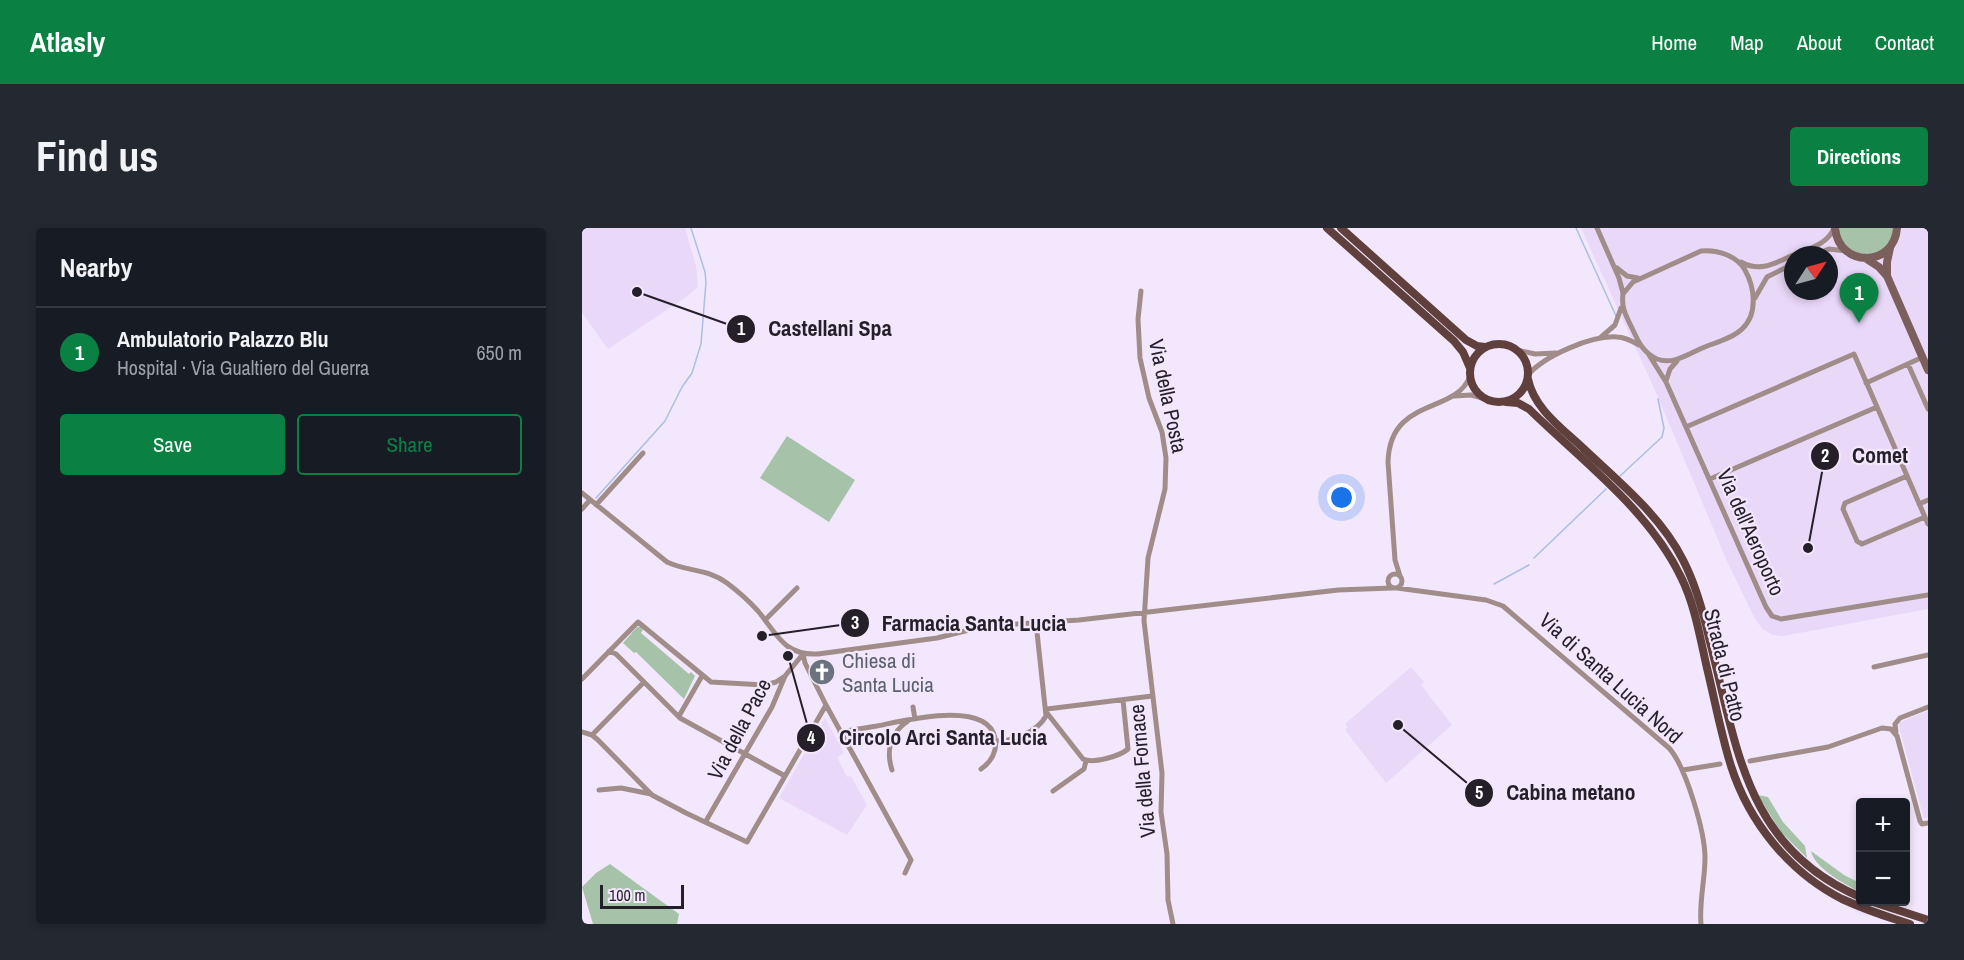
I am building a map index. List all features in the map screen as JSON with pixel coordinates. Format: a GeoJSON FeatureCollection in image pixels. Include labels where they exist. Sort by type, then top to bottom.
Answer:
{"type":"FeatureCollection","features":[{"type":"Feature","properties":{"kind":"main road"},"geometry":{"type":"LineString","coordinates":[[1327,228],[1454,341],[1463,352],[1476,392],[1496,402],[1506,402],[1521,392],[1528,377],[1526,362],[1517,350],[1500,344],[1477,346],[1466,340],[1341,228]]}},
{"type":"Feature","properties":{"kind":"main road"},"geometry":{"type":"LineString","coordinates":[[1470,372],[1476,354],[1485,347]]}},
{"type":"Feature","properties":{"kind":"main road","name":"Strada di Patto"},"geometry":{"type":"LineString","coordinates":[[1528,377],[1531,392],[1544,410],[1637,499],[1662,527],[1681,555],[1702,608],[1739,760],[1748,785],[1763,812],[1775,830],[1801,859],[1832,882],[1856,895]]}},
{"type":"Feature","properties":{"kind":"main road","name":"Strada di Patto"},"geometry":{"type":"LineString","coordinates":[[1506,402],[1529,409],[1640,517],[1670,556],[1682,579],[1692,608],[1731,766],[1750,809],[1770,839],[1793,865],[1829,891],[1872,911],[1910,924]]}},
{"type":"Feature","properties":{"kind":"main road"},"geometry":{"type":"LineString","coordinates":[[1885,906],[1928,920]]}},
{"type":"Feature","properties":{"kind":"street"},"geometry":{"type":"LineString","coordinates":[[1598,228],[1613,262],[1623,294]]}},
{"type":"Feature","properties":{"kind":"street"},"geometry":{"type":"LineString","coordinates":[[1834,228],[1838,241],[1847,252]]}},
{"type":"Feature","properties":{"kind":"street"},"geometry":{"type":"LineString","coordinates":[[1813,246],[1826,240],[1834,228]]}},
{"type":"Feature","properties":{"kind":"street"},"geometry":{"type":"LineString","coordinates":[[1887,276],[1887,262],[1897,230]]}},
{"type":"Feature","properties":{"kind":"street"},"geometry":{"type":"LineString","coordinates":[[1865,258],[1879,255],[1891,246]]}},
{"type":"Feature","properties":{"kind":"street"},"geometry":{"type":"LineString","coordinates":[[1838,250],[1865,258],[1876,264],[1887,276],[1928,369]]}},
{"type":"Feature","properties":{"kind":"street"},"geometry":{"type":"LineString","coordinates":[[1598,339],[1617,321],[1623,294],[1628,285],[1701,251],[1718,252],[1751,267],[1763,268],[1784,259]]}},
{"type":"Feature","properties":{"kind":"street"},"geometry":{"type":"LineString","coordinates":[[1738,261],[1749,279],[1755,299]]}},
{"type":"Feature","properties":{"kind":"street"},"geometry":{"type":"LineString","coordinates":[[1613,262],[1623,274],[1640,278]]}},
{"type":"Feature","properties":{"kind":"street"},"geometry":{"type":"LineString","coordinates":[[1622,303],[1641,346],[1649,355],[1664,361],[1681,357],[1741,330],[1767,277],[1784,268]]}},
{"type":"Feature","properties":{"kind":"street","name":"Via della Posta"},"geometry":{"type":"LineString","coordinates":[[1141,291],[1138,319],[1140,358],[1149,398],[1162,432],[1166,470],[1165,489],[1148,558],[1144,614]]}},
{"type":"Feature","properties":{"kind":"street"},"geometry":{"type":"LineString","coordinates":[[1528,377],[1543,360],[1598,339],[1619,337],[1641,346]]}},
{"type":"Feature","properties":{"kind":"street"},"geometry":{"type":"LineString","coordinates":[[1517,350],[1535,354],[1560,352]]}},
{"type":"Feature","properties":{"kind":"street"},"geometry":{"type":"LineString","coordinates":[[1686,427],[1854,354],[1927,520],[1862,544],[1857,541],[1843,509],[1845,503],[1907,476]]}},
{"type":"Feature","properties":{"kind":"street","name":"Via dell'Aeroporto"},"geometry":{"type":"LineString","coordinates":[[1649,355],[1666,382],[1766,607],[1774,618],[1781,619],[1928,595]]}},
{"type":"Feature","properties":{"kind":"street"},"geometry":{"type":"LineString","coordinates":[[1666,382],[1670,369],[1681,357]]}},
{"type":"Feature","properties":{"kind":"street"},"geometry":{"type":"LineString","coordinates":[[1866,383],[1923,357]]}},
{"type":"Feature","properties":{"kind":"street"},"geometry":{"type":"LineString","coordinates":[[1908,364],[1928,409]]}},
{"type":"Feature","properties":{"kind":"street"},"geometry":{"type":"LineString","coordinates":[[1395,560],[1388,584],[1394,588],[1402,582],[1395,560],[1388,462],[1390,447],[1398,431],[1410,417],[1450,398],[1463,389],[1470,372]]}},
{"type":"Feature","properties":{"kind":"street"},"geometry":{"type":"LineString","coordinates":[[1450,398],[1472,395],[1486,399]]}},
{"type":"Feature","properties":{"kind":"street"},"geometry":{"type":"LineString","coordinates":[[1710,479],[1876,407]]}},
{"type":"Feature","properties":{"kind":"street"},"geometry":{"type":"LineString","coordinates":[[596,505],[643,453]]}},
{"type":"Feature","properties":{"kind":"street"},"geometry":{"type":"LineString","coordinates":[[582,493],[668,562],[676,566],[710,573],[726,582],[749,601],[781,641],[803,654],[805,663],[840,732],[911,860],[905,873]]}},
{"type":"Feature","properties":{"kind":"street"},"geometry":{"type":"LineString","coordinates":[[582,509],[590,500]]}},
{"type":"Feature","properties":{"kind":"street"},"geometry":{"type":"LineString","coordinates":[[1919,504],[1928,500]]}},
{"type":"Feature","properties":{"kind":"street"},"geometry":{"type":"LineString","coordinates":[[1376,588],[1396,574],[1400,576]]}},
{"type":"Feature","properties":{"kind":"street"},"geometry":{"type":"LineString","coordinates":[[765,620],[797,588]]}},
{"type":"Feature","properties":{"kind":"street","name":"Via di Santa Lucia Nord"},"geometry":{"type":"LineString","coordinates":[[803,654],[927,640],[984,626],[1144,614],[1338,590],[1394,588],[1486,600],[1504,606],[1658,736],[1673,753],[1683,770],[1704,847],[1701,924]]}},
{"type":"Feature","properties":{"kind":"street","name":"Via della Fornace"},"geometry":{"type":"LineString","coordinates":[[1144,614],[1162,773],[1161,812],[1167,854],[1168,900],[1173,924]]}},
{"type":"Feature","properties":{"kind":"street"},"geometry":{"type":"LineString","coordinates":[[582,679],[635,624],[640,622],[711,682],[760,686],[776,682],[786,676]]}},
{"type":"Feature","properties":{"kind":"street"},"geometry":{"type":"LineString","coordinates":[[996,741],[1017,738],[1043,721],[1047,711],[1036,623]]}},
{"type":"Feature","properties":{"kind":"street"},"geometry":{"type":"LineString","coordinates":[[609,651],[616,654],[679,716],[785,776]]}},
{"type":"Feature","properties":{"kind":"street","name":"Via della Pace"},"geometry":{"type":"LineString","coordinates":[[706,821],[772,707],[786,676],[803,654]]}},
{"type":"Feature","properties":{"kind":"street"},"geometry":{"type":"LineString","coordinates":[[1874,667],[1928,655]]}},
{"type":"Feature","properties":{"kind":"street"},"geometry":{"type":"LineString","coordinates":[[679,716],[702,676]]}},
{"type":"Feature","properties":{"kind":"street"},"geometry":{"type":"LineString","coordinates":[[592,735],[644,682]]}},
{"type":"Feature","properties":{"kind":"street"},"geometry":{"type":"LineString","coordinates":[[1047,711],[1152,696]]}},
{"type":"Feature","properties":{"kind":"street"},"geometry":{"type":"LineString","coordinates":[[1086,761],[1122,753],[1128,749],[1123,700]]}},
{"type":"Feature","properties":{"kind":"street"},"geometry":{"type":"LineString","coordinates":[[599,790],[621,788],[652,795],[747,842],[826,705]]}},
{"type":"Feature","properties":{"kind":"street"},"geometry":{"type":"LineString","coordinates":[[912,720],[913,707]]}},
{"type":"Feature","properties":{"kind":"street"},"geometry":{"type":"LineString","coordinates":[[1928,708],[1900,718],[1894,726],[1920,821],[1923,824],[1928,823]]}},
{"type":"Feature","properties":{"kind":"street"},"geometry":{"type":"LineString","coordinates":[[1047,711],[1086,761]]}},
{"type":"Feature","properties":{"kind":"street"},"geometry":{"type":"LineString","coordinates":[[840,732],[943,715],[971,717],[988,725],[994,732],[996,741],[993,757],[981,769]]}},
{"type":"Feature","properties":{"kind":"street"},"geometry":{"type":"LineString","coordinates":[[892,770],[889,756],[890,743],[898,728],[912,720]]}},
{"type":"Feature","properties":{"kind":"street"},"geometry":{"type":"LineString","coordinates":[[1750,761],[1828,747],[1881,728],[1891,729],[1897,736]]}},
{"type":"Feature","properties":{"kind":"street"},"geometry":{"type":"LineString","coordinates":[[582,732],[592,735],[652,795]]}},
{"type":"Feature","properties":{"kind":"street"},"geometry":{"type":"LineString","coordinates":[[1053,791],[1084,769],[1086,761]]}},
{"type":"Feature","properties":{"kind":"street"},"geometry":{"type":"LineString","coordinates":[[1683,770],[1720,764]]}},
{"type":"Feature","properties":{"kind":"shaded area"},"geometry":{"type":"Polygon","coordinates":[[[582,228],[685,228],[696,266],[698,287],[608,349],[582,313],[582,228]]]}},
{"type":"Feature","properties":{"kind":"shaded area"},"geometry":{"type":"Polygon","coordinates":[[[1581,228],[1928,228],[1928,609],[1783,636],[1773,635],[1762,629],[1753,615],[1727,561],[1657,395],[1581,228]]]}},
{"type":"Feature","properties":{"kind":"shaded area"},"geometry":{"type":"Polygon","coordinates":[[[1411,667],[1424,682],[1421,685],[1452,725],[1386,783],[1345,730],[1347,727],[1345,724],[1411,667]]]}},
{"type":"Feature","properties":{"kind":"shaded area"},"geometry":{"type":"Polygon","coordinates":[[[1928,711],[1928,817],[1924,819],[1898,723],[1928,711]]]}},
{"type":"Feature","properties":{"kind":"shaded area"},"geometry":{"type":"Polygon","coordinates":[[[825,718],[844,753],[837,757],[847,777],[851,776],[867,805],[847,835],[779,798],[825,718]]]}},
{"type":"Feature","properties":{"kind":"green space"},"geometry":{"type":"Polygon","coordinates":[[[1838,228],[1894,228],[1886,248],[1866,255],[1846,248],[1838,228]]]}},
{"type":"Feature","properties":{"kind":"green space"},"geometry":{"type":"Polygon","coordinates":[[[787,436],[855,480],[829,522],[760,478],[787,436]]]}},
{"type":"Feature","properties":{"kind":"green space"},"geometry":{"type":"Polygon","coordinates":[[[637,627],[641,627],[643,630],[641,633],[689,674],[691,672],[695,676],[684,699],[636,652],[634,653],[623,643],[637,627]]]}},
{"type":"Feature","properties":{"kind":"green space"},"geometry":{"type":"Polygon","coordinates":[[[1758,795],[1768,797],[1783,822],[1805,846],[1807,858],[1780,831],[1758,795]]]}},
{"type":"Feature","properties":{"kind":"green space"},"geometry":{"type":"Polygon","coordinates":[[[1811,851],[1856,881],[1856,890],[1824,870],[1811,851]]]}},
{"type":"Feature","properties":{"kind":"green space"},"geometry":{"type":"Polygon","coordinates":[[[610,864],[679,914],[677,924],[593,924],[582,887],[596,873],[610,864]]]}},
{"type":"Feature","properties":{"kind":"waterway"},"geometry":{"type":"LineString","coordinates":[[596,498],[665,421],[682,387],[692,373],[701,344],[706,282],[691,228]]}},
{"type":"Feature","properties":{"kind":"waterway"},"geometry":{"type":"LineString","coordinates":[[1576,228],[1616,316]]}},
{"type":"Feature","properties":{"kind":"waterway"},"geometry":{"type":"LineString","coordinates":[[1620,476],[1662,437],[1664,428],[1658,399]]}},
{"type":"Feature","properties":{"kind":"waterway"},"geometry":{"type":"LineString","coordinates":[[1534,558],[1606,489]]}},
{"type":"Feature","properties":{"kind":"waterway"},"geometry":{"type":"LineString","coordinates":[[1494,584],[1529,565]]}},
{"type":"Feature","properties":{"kind":"place","name":"Castellani Spa"},"geometry":{"type":"Point","coordinates":[637,292]}},
{"type":"Feature","properties":{"kind":"place","name":"Ambulatorio Palazzo Blu"},"geometry":{"type":"Point","coordinates":[1859,323]}},
{"type":"Feature","properties":{"kind":"place","name":"Comet"},"geometry":{"type":"Point","coordinates":[1808,548]}},
{"type":"Feature","properties":{"kind":"place","name":"Farmacia Santa Lucia"},"geometry":{"type":"Point","coordinates":[762,636]}},
{"type":"Feature","properties":{"kind":"place","name":"Circolo Arci Santa Lucia"},"geometry":{"type":"Point","coordinates":[788,656]}},
{"type":"Feature","properties":{"kind":"place","name":"Chiesa di Santa Lucia"},"geometry":{"type":"Point","coordinates":[822,672]}},
{"type":"Feature","properties":{"kind":"place","name":"Cabina metano"},"geometry":{"type":"Point","coordinates":[1398,725]}}]}
